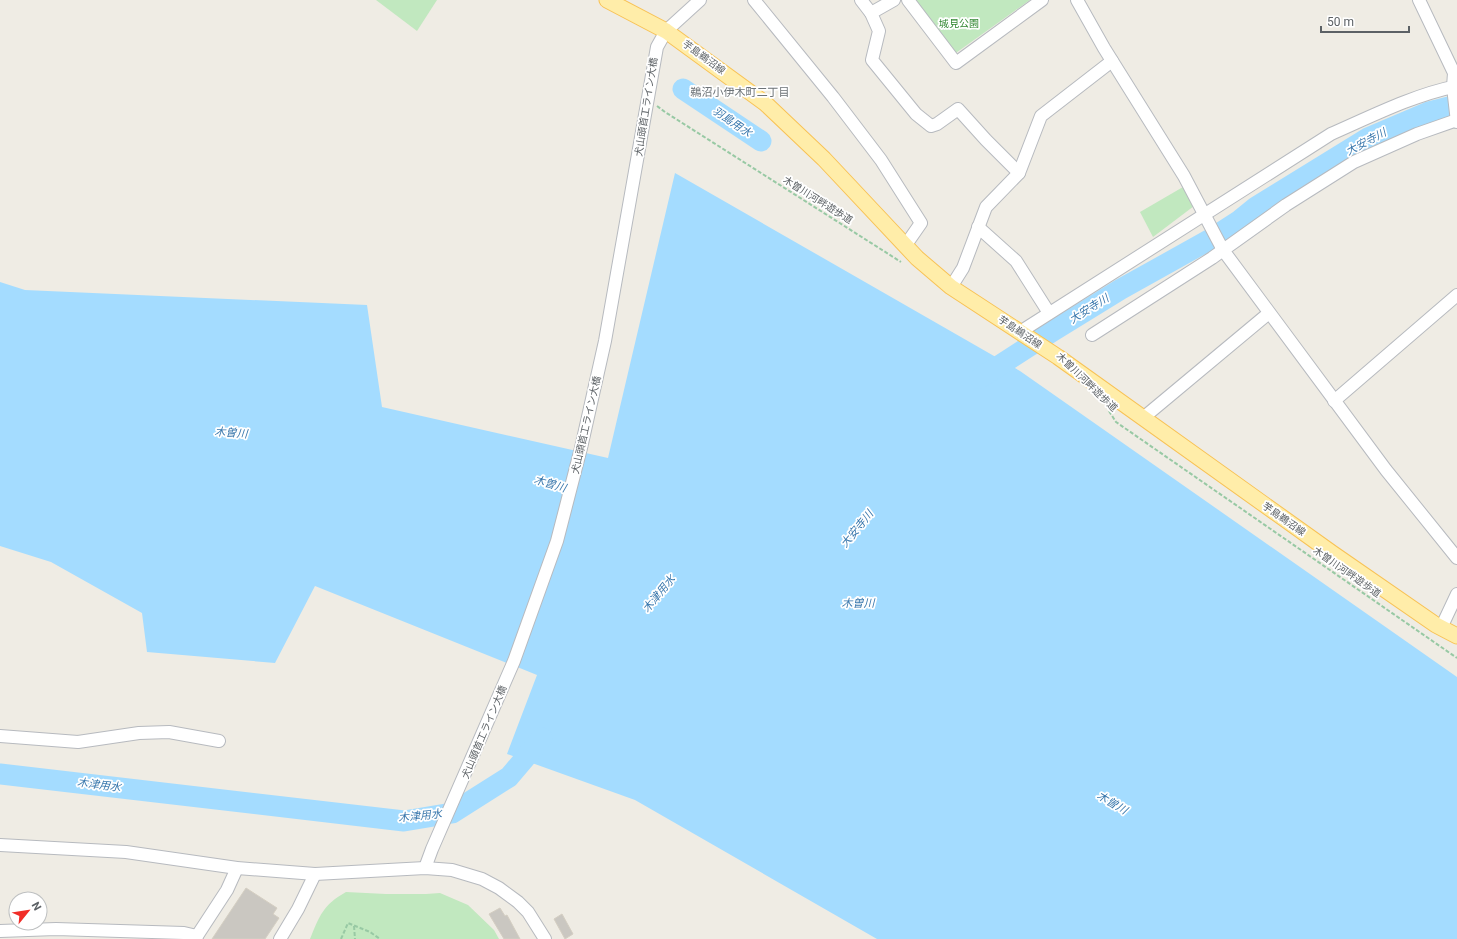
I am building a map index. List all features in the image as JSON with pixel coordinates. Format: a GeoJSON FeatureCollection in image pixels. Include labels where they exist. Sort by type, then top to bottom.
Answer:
{"type":"FeatureCollection","features":[{"type":"Feature","properties":{"kind":"main road","name":"芋島鵜沼線"},"geometry":{"type":"LineString","coordinates":[[607,0],[666,31],[766,104],[824,159],[917,258],[951,287],[1058,357],[1326,548],[1441,628],[1457,636]]}},
{"type":"Feature","properties":{"kind":"street","name":"犬山頭首工ライン大橋"},"geometry":{"type":"LineString","coordinates":[[426,868],[432,849],[514,661],[557,541],[581,448],[605,341],[640,146],[654,57],[657,47],[666,31],[700,0]]}},
{"type":"Feature","properties":{"kind":"street"},"geometry":{"type":"LineString","coordinates":[[754,0],[882,160],[921,223],[905,246]]}},
{"type":"Feature","properties":{"kind":"street"},"geometry":{"type":"LineString","coordinates":[[862,0],[871,13],[879,31],[872,60],[916,114],[931,126],[937,124],[958,109],[1019,173]]}},
{"type":"Feature","properties":{"kind":"street"},"geometry":{"type":"LineString","coordinates":[[871,13],[894,0]]}},
{"type":"Feature","properties":{"kind":"street"},"geometry":{"type":"LineString","coordinates":[[908,0],[956,63],[1042,0]]}},
{"type":"Feature","properties":{"kind":"street"},"geometry":{"type":"LineString","coordinates":[[1077,0],[1112,61],[1150,120],[1206,217],[1221,248],[1386,470],[1454,550]]}},
{"type":"Feature","properties":{"kind":"street"},"geometry":{"type":"LineString","coordinates":[[1092,335],[1286,205],[1354,162],[1417,134],[1457,121],[1454,73],[1419,0]]}},
{"type":"Feature","properties":{"kind":"street"},"geometry":{"type":"LineString","coordinates":[[951,287],[963,268],[986,207],[1019,173],[1041,116],[1112,61]]}},
{"type":"Feature","properties":{"kind":"street"},"geometry":{"type":"LineString","coordinates":[[1023,334],[1049,313],[1206,217],[1331,134],[1379,112],[1454,87]]}},
{"type":"Feature","properties":{"kind":"street"},"geometry":{"type":"LineString","coordinates":[[978,227],[1016,261],[1049,313]]}},
{"type":"Feature","properties":{"kind":"street"},"geometry":{"type":"LineString","coordinates":[[1334,401],[1456,299]]}},
{"type":"Feature","properties":{"kind":"street"},"geometry":{"type":"LineString","coordinates":[[1143,418],[1269,313]]}},
{"type":"Feature","properties":{"kind":"street"},"geometry":{"type":"LineString","coordinates":[[1441,628],[1457,594]]}},
{"type":"Feature","properties":{"kind":"street"},"geometry":{"type":"LineString","coordinates":[[0,736],[78,742],[139,732],[169,732],[219,741]]}},
{"type":"Feature","properties":{"kind":"street"},"geometry":{"type":"LineString","coordinates":[[0,845],[126,852],[237,868],[315,874],[426,868],[452,870],[482,879],[499,888],[518,902],[528,912],[545,939]]}},
{"type":"Feature","properties":{"kind":"street"},"geometry":{"type":"LineString","coordinates":[[0,931],[56,929],[184,933],[196,937],[227,890],[237,868]]}},
{"type":"Feature","properties":{"kind":"street"},"geometry":{"type":"LineString","coordinates":[[280,939],[298,909],[315,874]]}},
{"type":"Feature","properties":{"kind":"path","name":"木曽川河畔遊歩道"},"geometry":{"type":"LineString","coordinates":[[656,105],[905,264]]}},
{"type":"Feature","properties":{"kind":"path","name":"木曽川河畔遊歩道"},"geometry":{"type":"LineString","coordinates":[[1109,411],[1116,422],[1457,658]]}},
{"type":"Feature","properties":{"kind":"path"},"geometry":{"type":"LineString","coordinates":[[341,939],[348,923],[380,939]]}},
{"type":"Feature","properties":{"kind":"path"},"geometry":{"type":"LineString","coordinates":[[354,926],[355,939]]}},
{"type":"Feature","properties":{"kind":"green space"},"geometry":{"type":"Polygon","coordinates":[[[376,0],[437,0],[417,31],[376,0]]]}},
{"type":"Feature","properties":{"kind":"green space","name":"城見公園"},"geometry":{"type":"Polygon","coordinates":[[[914,0],[1030,0],[953,55],[914,0]]]}},
{"type":"Feature","properties":{"kind":"green space"},"geometry":{"type":"Polygon","coordinates":[[[1183,187],[1194,206],[1153,237],[1140,212],[1183,187]]]}},
{"type":"Feature","properties":{"kind":"green space"},"geometry":{"type":"Polygon","coordinates":[[[346,892],[386,894],[440,893],[468,905],[494,930],[499,939],[310,939],[323,911],[332,901],[346,892]]]}},
{"type":"Feature","properties":{"kind":"water","name":"木曽川"},"geometry":{"type":"Polygon","coordinates":[[[675,173],[1020,371],[1457,677],[1457,939],[877,939],[635,800],[507,754],[537,675],[315,586],[275,663],[147,652],[142,613],[51,562],[0,546],[0,282],[25,290],[367,305],[382,407],[608,458],[675,173]]]}},
{"type":"Feature","properties":{"kind":"building"},"geometry":{"type":"Polygon","coordinates":[[[246,888],[277,908],[273,914],[279,918],[265,939],[212,939],[246,888]]]}},
{"type":"Feature","properties":{"kind":"building"},"geometry":{"type":"Polygon","coordinates":[[[500,908],[505,916],[507,915],[520,939],[504,939],[489,914],[500,908]]]}},
{"type":"Feature","properties":{"kind":"building"},"geometry":{"type":"Polygon","coordinates":[[[562,914],[573,934],[565,939],[554,919],[562,914]]]}},
{"type":"Feature","properties":{"kind":"waterway","name":"羽島用水"},"geometry":{"type":"LineString","coordinates":[[683,89],[761,141]]}},
{"type":"Feature","properties":{"kind":"waterway","name":"大安寺川"},"geometry":{"type":"LineString","coordinates":[[980,378],[1121,289],[1209,240],[1240,220],[1256,207],[1368,138],[1429,112],[1457,105]]}},
{"type":"Feature","properties":{"kind":"waterway","name":"木津用水"},"geometry":{"type":"LineString","coordinates":[[0,774],[404,821],[452,813],[509,777],[542,738]]}},
{"type":"Feature","properties":{"kind":"district","name":"鵜沼小伊木町二丁目"},"geometry":{"type":"Point","coordinates":[740,92]}}]}
